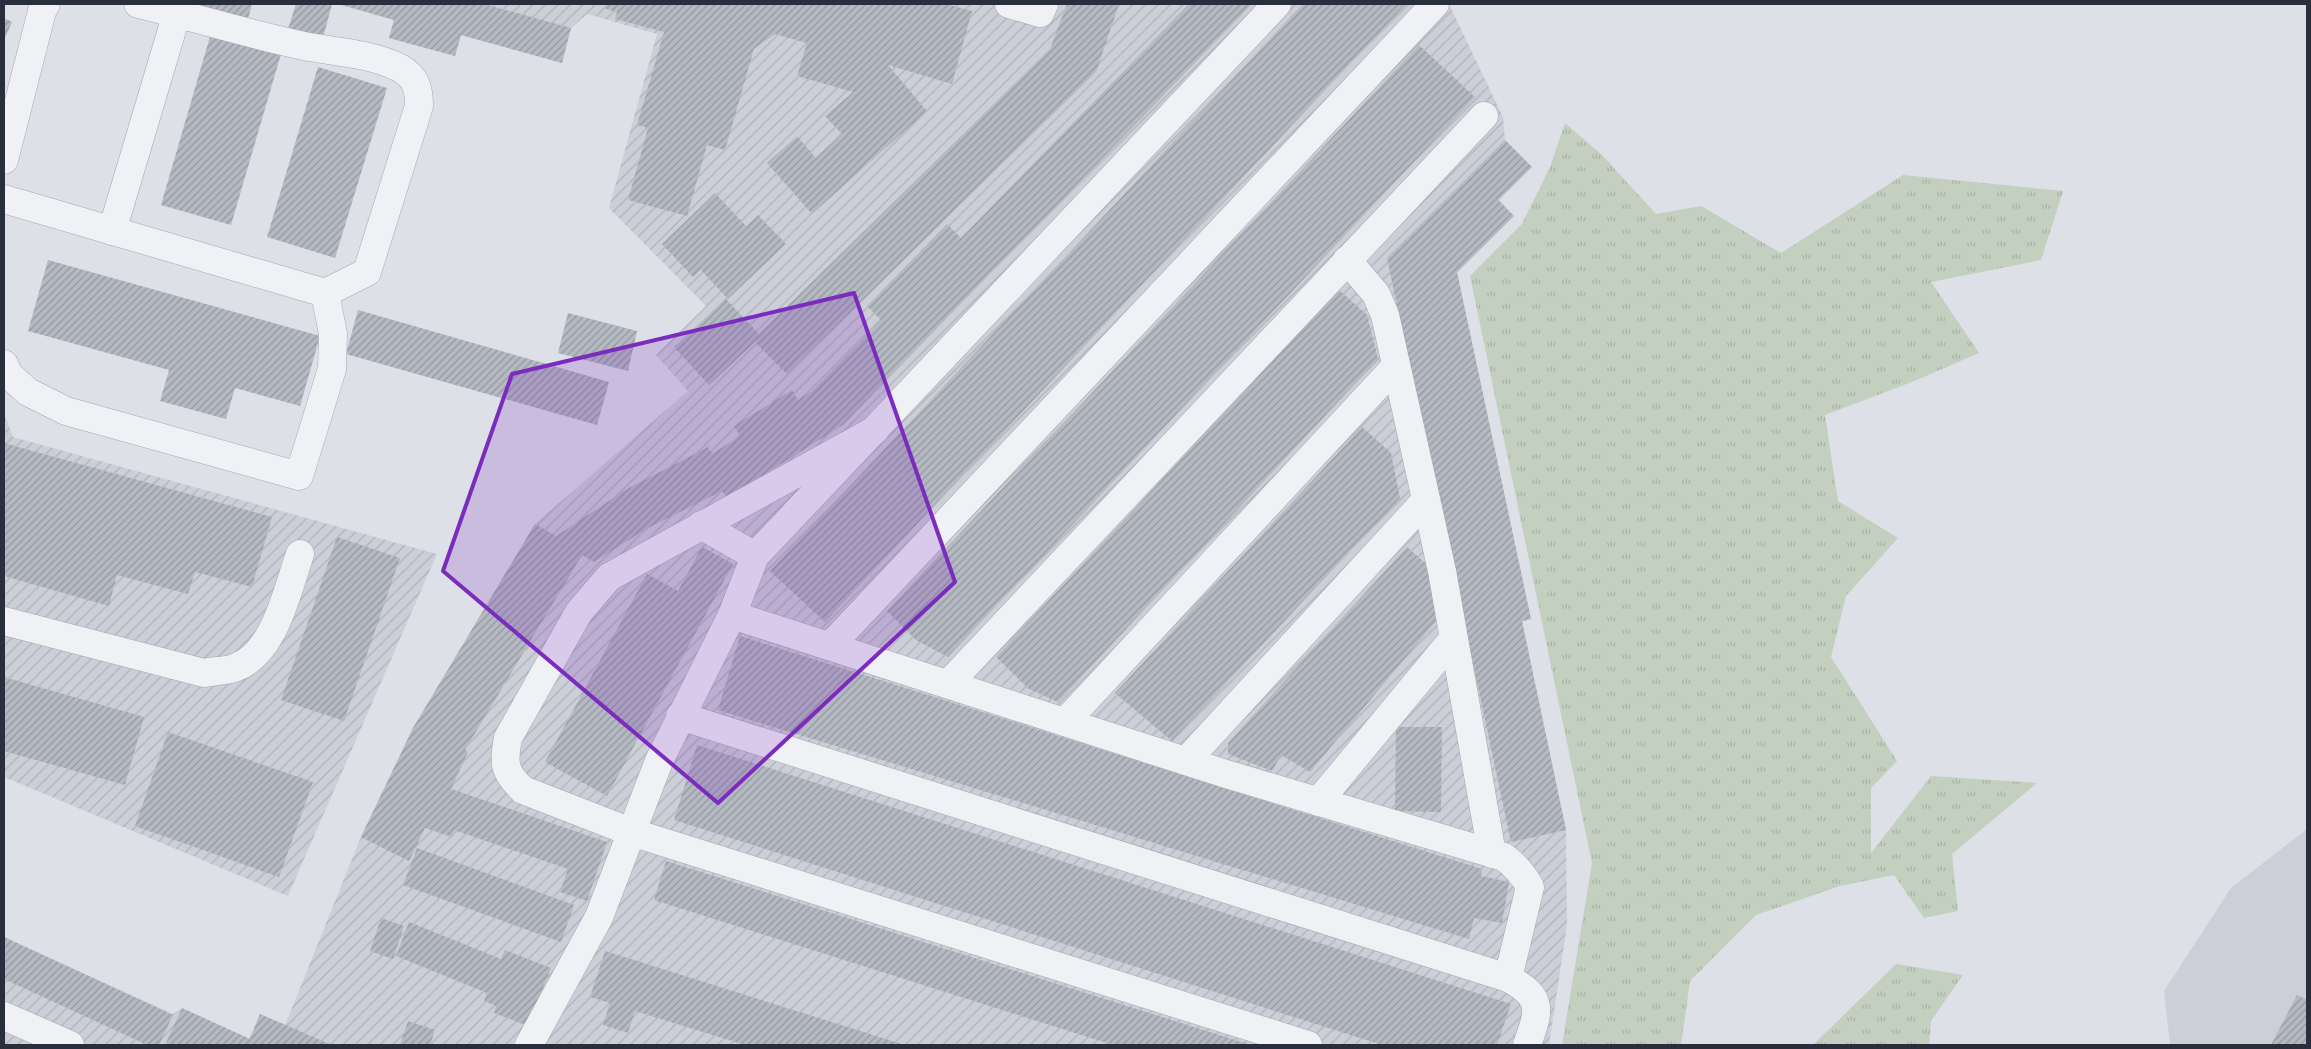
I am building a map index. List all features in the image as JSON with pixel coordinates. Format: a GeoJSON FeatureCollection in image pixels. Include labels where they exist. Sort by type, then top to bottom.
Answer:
{"type":"FeatureCollection","features":[{"type":"Feature","properties":{"kind":"lane"},"geometry":{"type":"LineString","coordinates":[[4,160],[42,11],[46,4]]}},
{"type":"Feature","properties":{"kind":"lane"},"geometry":{"type":"LineString","coordinates":[[4,199],[325,293],[367,272],[419,106],[419,91],[412,78],[400,69],[352,52],[304,46],[138,4]]}},
{"type":"Feature","properties":{"kind":"lane"},"geometry":{"type":"LineString","coordinates":[[1009,4],[1040,13],[1044,4]]}},
{"type":"Feature","properties":{"kind":"lane"},"geometry":{"type":"LineString","coordinates":[[529,1045],[599,917],[631,832],[680,716],[732,614],[755,556],[1277,4]]}},
{"type":"Feature","properties":{"kind":"lane"},"geometry":{"type":"LineString","coordinates":[[830,646],[1435,4]]}},
{"type":"Feature","properties":{"kind":"lane"},"geometry":{"type":"LineString","coordinates":[[112,231],[177,13]]}},
{"type":"Feature","properties":{"kind":"lane"},"geometry":{"type":"LineString","coordinates":[[948,684],[1484,116]]}},
{"type":"Feature","properties":{"kind":"lane"},"geometry":{"type":"LineString","coordinates":[[1347,260],[1376,294],[1386,315],[1454,639],[1492,854]]}},
{"type":"Feature","properties":{"kind":"lane"},"geometry":{"type":"LineString","coordinates":[[4,364],[9,375],[28,392],[66,411],[299,476],[332,369],[333,334],[325,293]]}},
{"type":"Feature","properties":{"kind":"lane"},"geometry":{"type":"LineString","coordinates":[[1064,722],[1396,366]]}},
{"type":"Feature","properties":{"kind":"lane"},"geometry":{"type":"LineString","coordinates":[[874,430],[701,524],[609,577],[593,593],[579,612],[508,738],[504,759],[510,777],[523,790],[631,832],[1308,1045]]}},
{"type":"Feature","properties":{"kind":"lane"},"geometry":{"type":"LineString","coordinates":[[1186,761],[1426,500]]}},
{"type":"Feature","properties":{"kind":"lane"},"geometry":{"type":"LineString","coordinates":[[701,524],[755,556]]}},
{"type":"Feature","properties":{"kind":"lane"},"geometry":{"type":"LineString","coordinates":[[4,621],[204,672],[233,669],[257,654],[271,636],[300,554]]}},
{"type":"Feature","properties":{"kind":"lane"},"geometry":{"type":"LineString","coordinates":[[732,614],[1186,761],[1504,857],[1515,865],[1530,887],[1508,978]]}},
{"type":"Feature","properties":{"kind":"lane"},"geometry":{"type":"LineString","coordinates":[[1318,802],[1454,639]]}},
{"type":"Feature","properties":{"kind":"lane"},"geometry":{"type":"LineString","coordinates":[[680,716],[1508,978],[1522,986],[1533,997],[1538,1013],[1527,1045]]}},
{"type":"Feature","properties":{"kind":"lane"},"geometry":{"type":"LineString","coordinates":[[4,1016],[67,1045]]}},
{"type":"Feature","properties":{"kind":"highlighted area"},"geometry":{"type":"Polygon","coordinates":[[[854,293],[955,582],[718,803],[443,571],[512,374],[854,293]]]}},
{"type":"Feature","properties":{"kind":"shaded area"},"geometry":{"type":"Polygon","coordinates":[[[337,4],[1449,4],[1503,117],[1505,140],[1532,167],[1499,200],[1514,216],[1457,273],[1531,619],[1522,622],[1566,830],[1567,925],[1549,1045],[4,1045],[4,937],[173,1014],[182,1008],[249,1039],[260,1014],[285,1025],[361,837],[413,728],[535,524],[688,391],[656,355],[706,306],[609,208],[657,34],[587,14],[571,28],[562,63],[461,35],[455,56],[389,38],[394,20],[337,4]]]}},
{"type":"Feature","properties":{"kind":"shaded area"},"geometry":{"type":"Polygon","coordinates":[[[4,413],[13,437],[437,554],[288,896],[4,777],[4,413]]]}},
{"type":"Feature","properties":{"kind":"shaded area"},"geometry":{"type":"Polygon","coordinates":[[[2307,829],[2307,1045],[2170,1045],[2164,991],[2231,888],[2307,829]]]}},
{"type":"Feature","properties":{"kind":"green space"},"geometry":{"type":"Polygon","coordinates":[[[1565,123],[1602,155],[1656,214],[1701,206],[1781,253],[1903,175],[2063,191],[2041,260],[1931,282],[1979,353],[1912,382],[1825,415],[1838,501],[1898,538],[1846,596],[1831,657],[1897,761],[1871,788],[1871,853],[1931,776],[2037,783],[1952,854],[1958,911],[1924,918],[1894,875],[1840,886],[1756,915],[1690,981],[1681,1045],[1562,1045],[1592,863],[1470,276],[1522,224],[1550,167],[1565,123]]]}},
{"type":"Feature","properties":{"kind":"green space"},"geometry":{"type":"Polygon","coordinates":[[[1896,964],[1963,975],[1931,1021],[1929,1045],[1813,1045],[1896,964]]]}},
{"type":"Feature","properties":{"kind":"building"},"geometry":{"type":"Polygon","coordinates":[[[197,4],[252,4],[248,19],[197,4]]]}},
{"type":"Feature","properties":{"kind":"building"},"geometry":{"type":"Polygon","coordinates":[[[296,4],[332,4],[323,38],[288,29],[296,4]]]}},
{"type":"Feature","properties":{"kind":"building"},"geometry":{"type":"Polygon","coordinates":[[[339,4],[484,4],[571,28],[562,63],[461,35],[455,56],[389,38],[394,20],[339,4]]]}},
{"type":"Feature","properties":{"kind":"building"},"geometry":{"type":"Polygon","coordinates":[[[607,4],[946,4],[972,11],[952,84],[888,65],[927,111],[812,214],[767,163],[797,136],[816,158],[842,134],[825,116],[853,92],[797,76],[807,43],[775,34],[754,49],[725,150],[707,145],[687,216],[628,200],[648,128],[637,125],[664,32],[615,19],[617,12],[606,9],[607,4]]]}},
{"type":"Feature","properties":{"kind":"building"},"geometry":{"type":"Polygon","coordinates":[[[1067,4],[1119,4],[1096,72],[787,374],[755,342],[709,385],[674,347],[726,299],[759,334],[1050,49],[1067,4]]]}},
{"type":"Feature","properties":{"kind":"building"},"geometry":{"type":"Polygon","coordinates":[[[1189,4],[1252,4],[843,425],[727,498],[722,491],[648,528],[594,562],[582,555],[465,750],[468,752],[451,789],[607,842],[587,901],[560,892],[568,869],[454,830],[452,837],[425,828],[409,861],[361,837],[413,728],[535,524],[556,536],[627,489],[708,447],[712,454],[740,436],[734,426],[792,390],[798,400],[812,391],[881,320],[867,306],[947,224],[961,238],[1189,4]]]}},
{"type":"Feature","properties":{"kind":"building"},"geometry":{"type":"Polygon","coordinates":[[[1303,4],[1406,4],[825,622],[770,571],[1303,4]]]}},
{"type":"Feature","properties":{"kind":"building"},"geometry":{"type":"Polygon","coordinates":[[[4,18],[12,22],[4,40],[4,18]]]}},
{"type":"Feature","properties":{"kind":"building"},"geometry":{"type":"Polygon","coordinates":[[[211,33],[281,54],[231,225],[161,205],[211,33]]]}},
{"type":"Feature","properties":{"kind":"building"},"geometry":{"type":"Polygon","coordinates":[[[1419,45],[1475,97],[948,657],[916,640],[887,611],[1419,45]]]}},
{"type":"Feature","properties":{"kind":"building"},"geometry":{"type":"Polygon","coordinates":[[[318,67],[387,88],[335,258],[267,237],[318,67]]]}},
{"type":"Feature","properties":{"kind":"building"},"geometry":{"type":"Polygon","coordinates":[[[1505,140],[1532,167],[1498,200],[1514,216],[1457,272],[1531,619],[1522,621],[1566,830],[1511,842],[1387,258],[1505,140]]]}},
{"type":"Feature","properties":{"kind":"building"},"geometry":{"type":"Polygon","coordinates":[[[715,193],[746,226],[758,215],[786,244],[728,299],[701,270],[693,277],[662,244],[715,193]]]}},
{"type":"Feature","properties":{"kind":"building"},"geometry":{"type":"Polygon","coordinates":[[[48,260],[320,336],[300,406],[235,388],[226,419],[160,401],[169,370],[28,331],[48,260]]]}},
{"type":"Feature","properties":{"kind":"building"},"geometry":{"type":"Polygon","coordinates":[[[1339,290],[1367,315],[1378,359],[1058,702],[1029,689],[996,657],[1339,290]]]}},
{"type":"Feature","properties":{"kind":"building"},"geometry":{"type":"Polygon","coordinates":[[[358,310],[609,382],[597,425],[346,354],[358,310]]]}},
{"type":"Feature","properties":{"kind":"building"},"geometry":{"type":"Polygon","coordinates":[[[568,313],[637,331],[628,371],[558,353],[568,313]]]}},
{"type":"Feature","properties":{"kind":"building"},"geometry":{"type":"Polygon","coordinates":[[[1362,427],[1391,453],[1400,498],[1172,741],[1115,693],[1362,427]]]}},
{"type":"Feature","properties":{"kind":"building"},"geometry":{"type":"Polygon","coordinates":[[[4,443],[272,517],[252,587],[195,572],[188,594],[117,575],[109,606],[4,576],[4,443]]]}},
{"type":"Feature","properties":{"kind":"building"},"geometry":{"type":"Polygon","coordinates":[[[337,537],[400,558],[344,721],[281,700],[337,537]]]}},
{"type":"Feature","properties":{"kind":"building"},"geometry":{"type":"Polygon","coordinates":[[[702,547],[733,564],[607,796],[545,762],[647,574],[678,591],[702,547]]]}},
{"type":"Feature","properties":{"kind":"building"},"geometry":{"type":"Polygon","coordinates":[[[1407,547],[1433,570],[1437,620],[1310,772],[1281,755],[1272,771],[1228,754],[1228,743],[1407,547]]]}},
{"type":"Feature","properties":{"kind":"building"},"geometry":{"type":"Polygon","coordinates":[[[740,636],[1482,869],[1481,876],[1509,882],[1502,923],[1474,918],[1469,939],[718,710],[740,636]]]}},
{"type":"Feature","properties":{"kind":"building"},"geometry":{"type":"Polygon","coordinates":[[[4,677],[144,717],[125,785],[4,751],[4,677]]]}},
{"type":"Feature","properties":{"kind":"building"},"geometry":{"type":"Polygon","coordinates":[[[1396,727],[1442,727],[1441,812],[1395,811],[1396,727]]]}},
{"type":"Feature","properties":{"kind":"building"},"geometry":{"type":"Polygon","coordinates":[[[168,732],[313,782],[279,877],[135,826],[168,732]]]}},
{"type":"Feature","properties":{"kind":"building"},"geometry":{"type":"Polygon","coordinates":[[[697,745],[1511,1004],[1497,1045],[1382,1045],[674,820],[697,745]]]}},
{"type":"Feature","properties":{"kind":"building"},"geometry":{"type":"Polygon","coordinates":[[[417,848],[574,905],[561,942],[403,885],[417,848]]]}},
{"type":"Feature","properties":{"kind":"building"},"geometry":{"type":"Polygon","coordinates":[[[666,861],[1251,1045],[1113,1045],[654,900],[666,861]]]}},
{"type":"Feature","properties":{"kind":"building"},"geometry":{"type":"Polygon","coordinates":[[[381,918],[404,926],[393,959],[370,951],[381,918]]]}},
{"type":"Feature","properties":{"kind":"building"},"geometry":{"type":"Polygon","coordinates":[[[409,922],[501,959],[505,950],[551,968],[528,1026],[494,1013],[496,1006],[484,1001],[487,993],[396,956],[409,922]]]}},
{"type":"Feature","properties":{"kind":"building"},"geometry":{"type":"Polygon","coordinates":[[[4,937],[173,1015],[159,1045],[147,1045],[4,979],[4,937]]]}},
{"type":"Feature","properties":{"kind":"building"},"geometry":{"type":"Polygon","coordinates":[[[605,951],[905,1045],[745,1045],[635,1011],[628,1033],[603,1025],[610,1003],[590,997],[605,951]]]}},
{"type":"Feature","properties":{"kind":"building"},"geometry":{"type":"Polygon","coordinates":[[[2297,995],[2307,1000],[2307,1045],[2271,1045],[2297,995]]]}},
{"type":"Feature","properties":{"kind":"building"},"geometry":{"type":"Polygon","coordinates":[[[182,1008],[250,1039],[260,1014],[332,1045],[165,1045],[182,1008]]]}},
{"type":"Feature","properties":{"kind":"building"},"geometry":{"type":"Polygon","coordinates":[[[408,1021],[435,1030],[430,1045],[400,1045],[408,1021]]]}}]}
